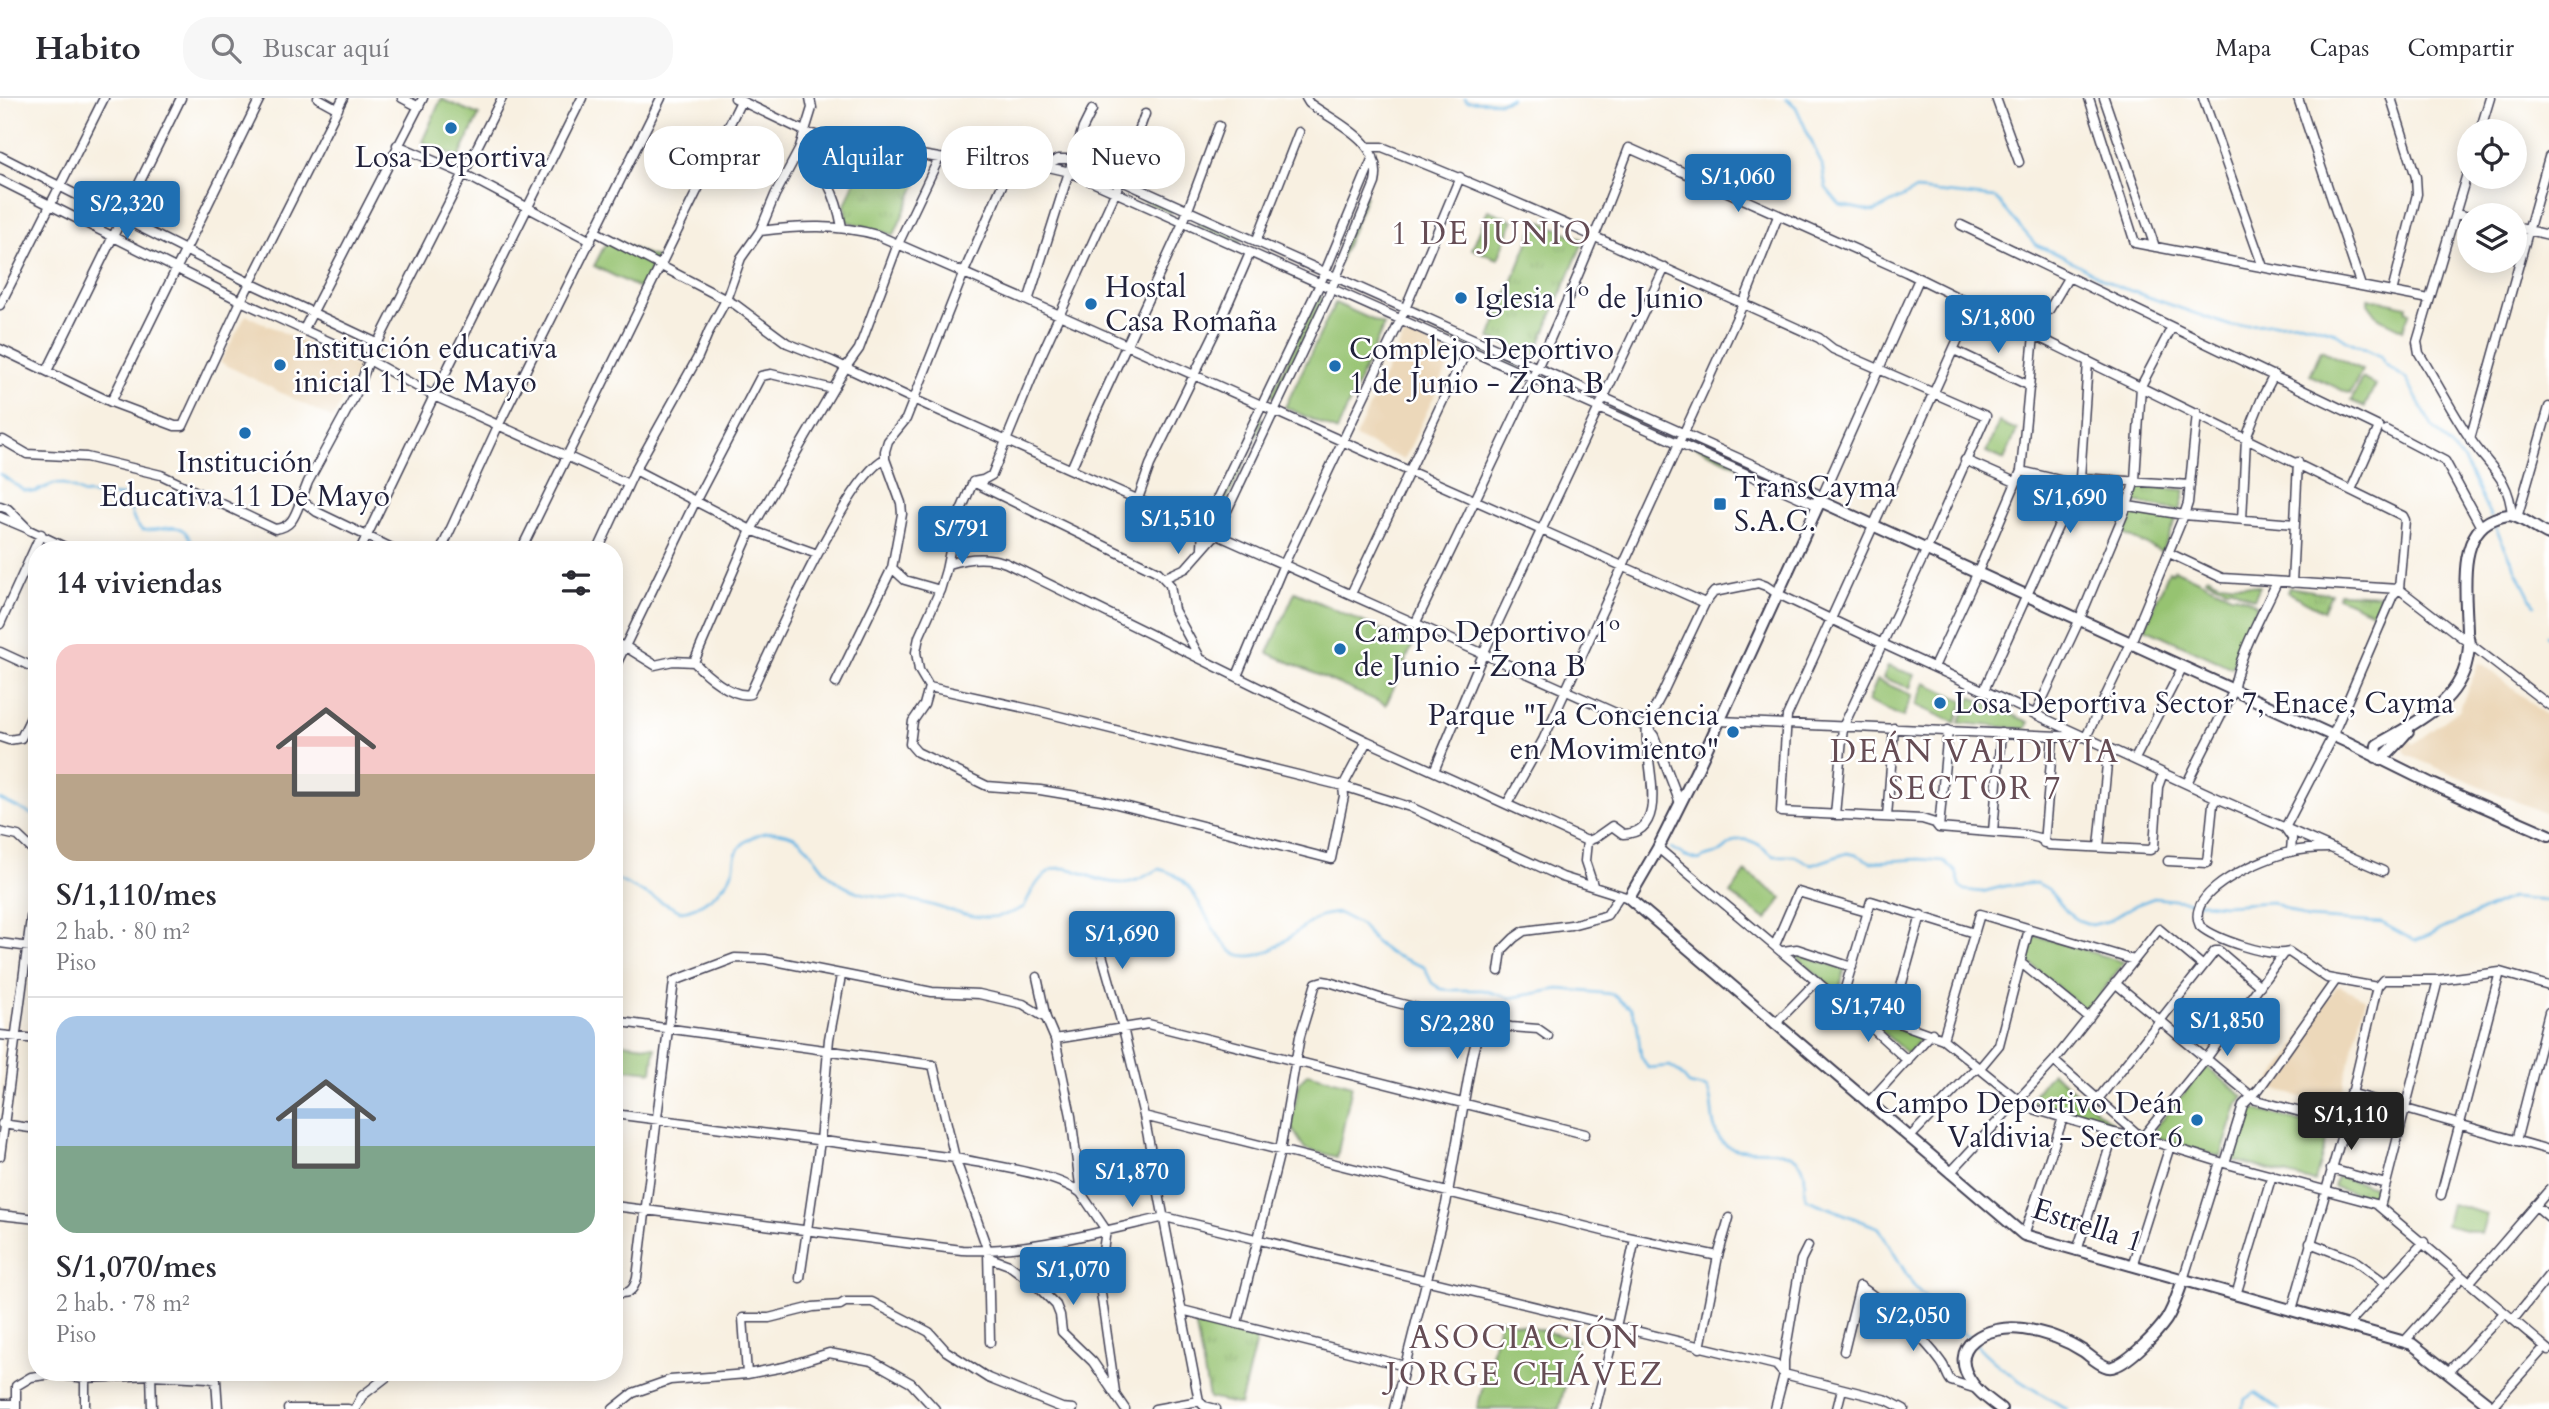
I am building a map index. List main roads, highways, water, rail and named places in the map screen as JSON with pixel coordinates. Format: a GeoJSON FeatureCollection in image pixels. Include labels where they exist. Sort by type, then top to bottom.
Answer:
{"type":"FeatureCollection","features":[{"type":"Feature","properties":{"kind":"waterway"},"geometry":{"type":"LineString","coordinates":[[1465,98],[1467,101],[1500,102],[1511,98]]}},
{"type":"Feature","properties":{"kind":"waterway"},"geometry":{"type":"LineString","coordinates":[[1786,98],[1796,107],[1822,165],[1826,188],[1840,205],[1874,212],[1916,190],[1995,198],[2036,245],[2117,286],[2231,326],[2300,322],[2333,331],[2380,356],[2385,364],[2406,379],[2432,426],[2464,461],[2491,517]]}},
{"type":"Feature","properties":{"kind":"waterway"},"geometry":{"type":"LineString","coordinates":[[0,474],[23,490],[34,492],[54,484],[64,484],[84,494],[128,498],[134,519],[142,530],[180,528],[191,541]]}},
{"type":"Feature","properties":{"kind":"waterway"},"geometry":{"type":"LineString","coordinates":[[2493,523],[2534,605]]}},
{"type":"Feature","properties":{"kind":"waterway"},"geometry":{"type":"LineString","coordinates":[[0,799],[28,813]]}},
{"type":"Feature","properties":{"kind":"waterway"},"geometry":{"type":"LineString","coordinates":[[623,882],[680,911],[688,910],[704,903],[725,884],[733,870],[735,856],[745,842],[770,832],[794,837],[809,850],[830,876],[848,888],[865,894],[911,900],[981,917],[1009,914],[1024,907],[1036,885],[1047,873],[1057,868],[1108,882],[1124,883],[1138,880],[1159,869],[1182,880],[1216,933],[1236,954],[1249,956],[1271,950],[1311,922],[1324,915],[1338,913],[1361,925],[1374,941],[1389,953],[1424,967],[1432,983],[1441,989],[1483,990],[1510,998],[1559,989],[1612,994],[1631,1009],[1637,1023],[1641,1056],[1648,1068],[1670,1066],[1689,1084],[1707,1088],[1714,1128],[1720,1140],[1737,1149],[1782,1152],[1792,1156],[1803,1167],[1806,1199],[1879,1228],[1913,1285],[1950,1323],[1970,1339]]}},
{"type":"Feature","properties":{"kind":"waterway"},"geometry":{"type":"LineString","coordinates":[[1671,848],[1699,860],[1722,851],[1733,842],[1744,840],[1755,843],[1773,856],[1795,856],[1812,865],[1847,853],[1871,862],[1919,859],[1944,861],[1956,872],[1961,887],[1965,890],[1982,892],[2005,886],[2037,883],[2048,889],[2067,912],[2092,925],[2108,921],[2133,906],[2154,898],[2224,905],[2272,902],[2307,918],[2382,923],[2415,941],[2511,898],[2549,901]]}},
{"type":"Feature","properties":{"kind":"waterway"},"geometry":{"type":"LineString","coordinates":[[1975,1343],[2007,1372],[2067,1409]]}},
{"type":"Feature","properties":{"kind":"waterway"},"geometry":{"type":"LineString","coordinates":[[2242,1409],[2245,1399],[2255,1393],[2279,1409]]}},
{"type":"Feature","properties":{"kind":"place","name":"Losa Deportiva"},"geometry":{"type":"Point","coordinates":[451,128]}},
{"type":"Feature","properties":{"kind":"place","name":"Iglesia 1º de Junio"},"geometry":{"type":"Point","coordinates":[1461,298]}},
{"type":"Feature","properties":{"kind":"place","name":"Hostal Casa Romaña"},"geometry":{"type":"Point","coordinates":[1091,304]}},
{"type":"Feature","properties":{"kind":"place","name":"Institución educativa inicial 11 De Mayo"},"geometry":{"type":"Point","coordinates":[280,365]}},
{"type":"Feature","properties":{"kind":"place","name":"Complejo Deportivo 1 de Junio - Zona B"},"geometry":{"type":"Point","coordinates":[1335,366]}},
{"type":"Feature","properties":{"kind":"place","name":"Institución Educativa 11 De Mayo"},"geometry":{"type":"Point","coordinates":[245,433]}},
{"type":"Feature","properties":{"kind":"place","name":"TransCayma S.A.C."},"geometry":{"type":"Point","coordinates":[1720,504]}},
{"type":"Feature","properties":{"kind":"place","name":"Campo Deportivo 1º de Junio - Zona B"},"geometry":{"type":"Point","coordinates":[1340,649]}},
{"type":"Feature","properties":{"kind":"place","name":"Losa Deportiva Sector 7, Enace, Cayma"},"geometry":{"type":"Point","coordinates":[1940,703]}},
{"type":"Feature","properties":{"kind":"place","name":"Parque \"La Conciencia en Movimiento\""},"geometry":{"type":"Point","coordinates":[1733,732]}},
{"type":"Feature","properties":{"kind":"place","name":"Campo Deportivo Deán Valdivia - Sector 6"},"geometry":{"type":"Point","coordinates":[2197,1120]}},
{"type":"Feature","properties":{"kind":"district","name":"1 DE JUNIO"},"geometry":{"type":"Point","coordinates":[1492,233]}},
{"type":"Feature","properties":{"kind":"district","name":"DEÁN VALDIVIA SECTOR 7"},"geometry":{"type":"Point","coordinates":[1975,770]}},
{"type":"Feature","properties":{"kind":"district","name":"ASOCIACIÓN JORGE CHÁVEZ"},"geometry":{"type":"Point","coordinates":[1525,1356]}}]}
